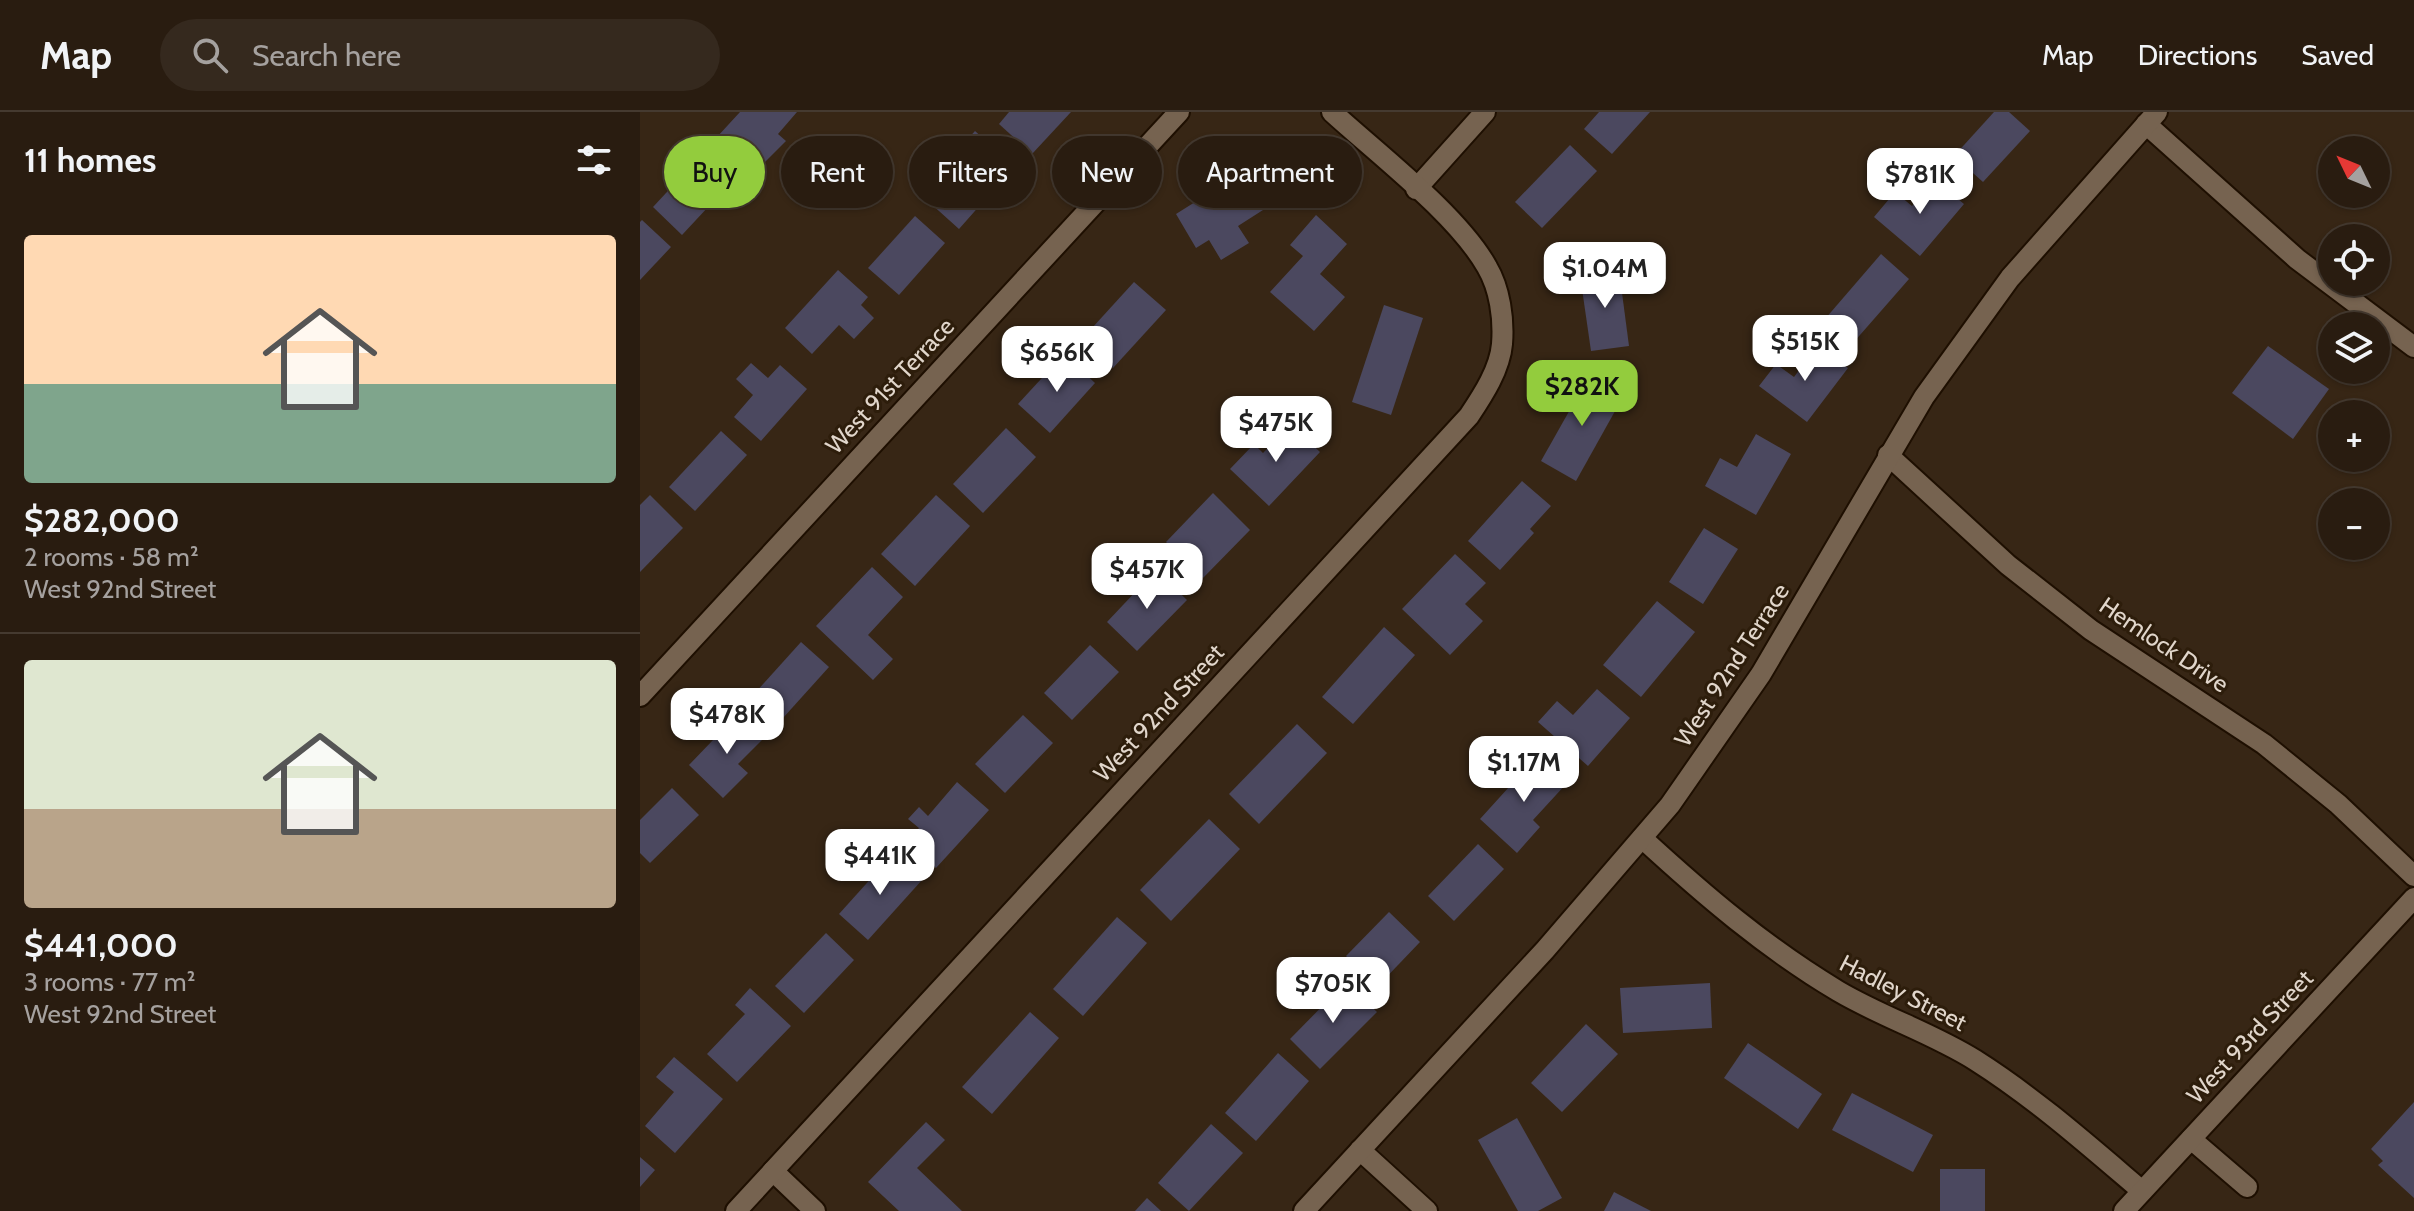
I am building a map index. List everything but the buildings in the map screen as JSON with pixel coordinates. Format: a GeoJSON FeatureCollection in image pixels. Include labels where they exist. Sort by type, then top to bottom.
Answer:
{"type":"FeatureCollection","features":[{"type":"Feature","properties":{"kind":"street","name":"West 91st Terrace"},"geometry":{"type":"LineString","coordinates":[[640,696],[1179,112]]}},
{"type":"Feature","properties":{"kind":"street"},"geometry":{"type":"LineString","coordinates":[[1332,112],[1416,189],[1485,112]]}},
{"type":"Feature","properties":{"kind":"street"},"geometry":{"type":"LineString","coordinates":[[2152,118],[2297,259],[2414,347]]}},
{"type":"Feature","properties":{"kind":"street","name":"West 92nd Terrace"},"geometry":{"type":"LineString","coordinates":[[1304,1211],[1545,950],[1670,805],[1761,674],[1924,397],[2010,278],[2152,118]]}},
{"type":"Feature","properties":{"kind":"street","name":"West 92nd Street"},"geometry":{"type":"LineString","coordinates":[[736,1211],[1469,416],[1488,386],[1502,346],[1499,298],[1488,268],[1464,233],[1416,189]]}},
{"type":"Feature","properties":{"kind":"street","name":"Hemlock Drive"},"geometry":{"type":"LineString","coordinates":[[1888,455],[2008,565],[2091,630],[2264,744],[2338,804],[2414,876]]}},
{"type":"Feature","properties":{"kind":"street","name":"Hadley Street"},"geometry":{"type":"LineString","coordinates":[[1642,838],[1717,907],[1771,949],[1841,993],[1972,1058],[2038,1102],[2142,1191]]}},
{"type":"Feature","properties":{"kind":"street","name":"West 93rd Street"},"geometry":{"type":"LineString","coordinates":[[2124,1211],[2414,898]]}},
{"type":"Feature","properties":{"kind":"street"},"geometry":{"type":"LineString","coordinates":[[2191,1139],[2247,1187]]}},
{"type":"Feature","properties":{"kind":"street"},"geometry":{"type":"LineString","coordinates":[[1360,1150],[1427,1211]]}},
{"type":"Feature","properties":{"kind":"street"},"geometry":{"type":"LineString","coordinates":[[773,1171],[815,1211]]}}]}
